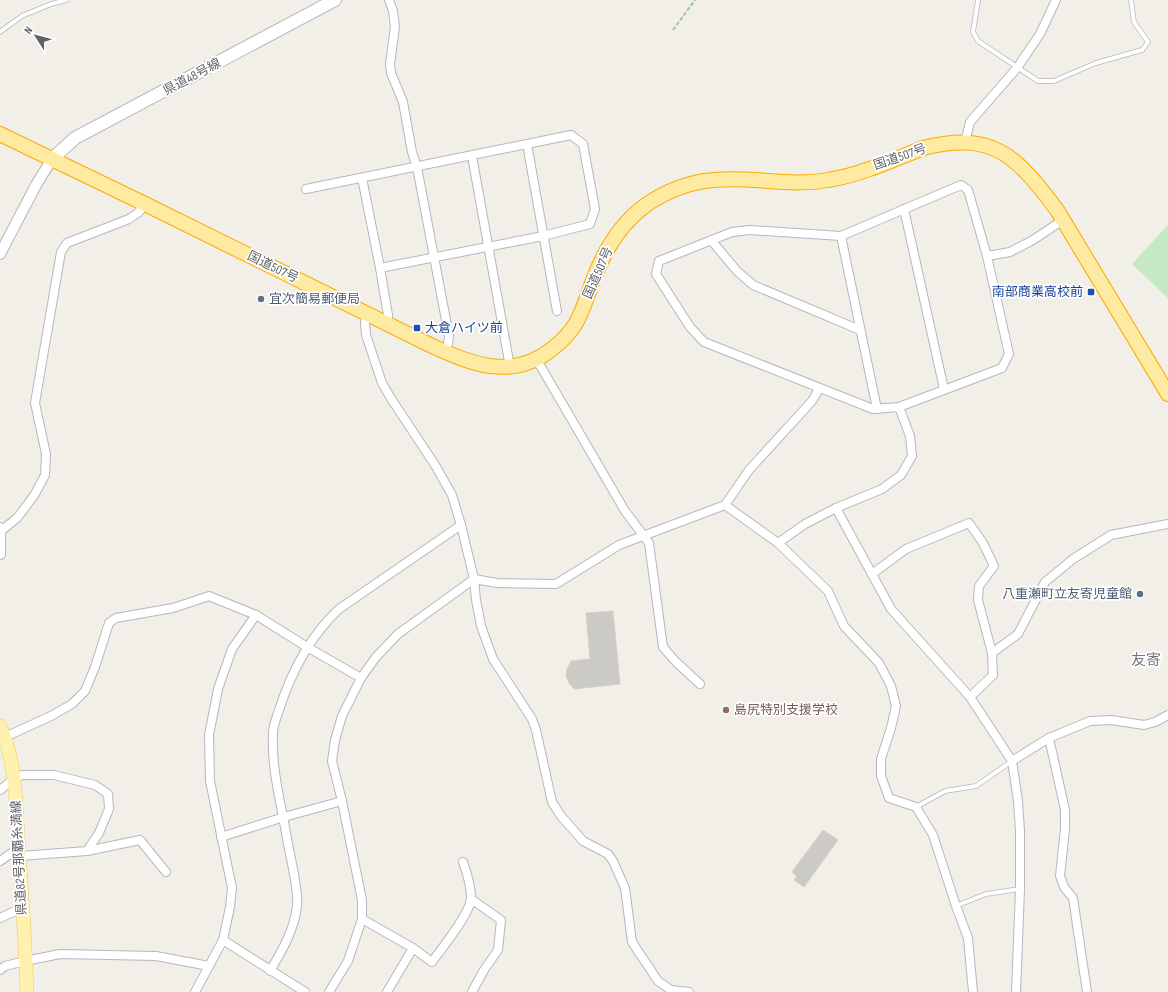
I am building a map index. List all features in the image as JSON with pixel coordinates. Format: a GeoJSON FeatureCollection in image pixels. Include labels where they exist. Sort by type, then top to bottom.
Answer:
{"type":"FeatureCollection","features":[{"type":"Feature","properties":{"kind":"highway","name":"国道507号"},"geometry":{"type":"LineString","coordinates":[[0,134],[444,352],[486,366],[510,367],[536,361],[558,344],[576,322],[605,252],[614,238],[636,213],[660,196],[686,185],[715,180],[785,183],[828,180],[888,162],[923,148],[948,143],[965,142],[994,148],[1011,158],[1036,183],[1063,220],[1168,394]]}},
{"type":"Feature","properties":{"kind":"main road","name":"県道48号線"},"geometry":{"type":"LineString","coordinates":[[52,159],[75,138],[335,0]]}},
{"type":"Feature","properties":{"kind":"main road","name":"県道82号那覇糸満線"},"geometry":{"type":"LineString","coordinates":[[3,732],[14,779],[20,852],[27,992]]}},
{"type":"Feature","properties":{"kind":"street"},"geometry":{"type":"LineString","coordinates":[[389,0],[393,11],[395,27],[390,64],[391,73],[403,102],[434,257],[449,336],[448,344],[444,352]]}},
{"type":"Feature","properties":{"kind":"street"},"geometry":{"type":"LineString","coordinates":[[965,142],[970,122],[1017,68],[1040,34],[1056,0]]}},
{"type":"Feature","properties":{"kind":"street"},"geometry":{"type":"LineString","coordinates":[[306,189],[571,135],[583,144],[595,209],[590,224],[543,236],[380,268]]}},
{"type":"Feature","properties":{"kind":"street"},"geometry":{"type":"LineString","coordinates":[[527,144],[557,311]]}},
{"type":"Feature","properties":{"kind":"street"},"geometry":{"type":"LineString","coordinates":[[472,156],[510,367]]}},
{"type":"Feature","properties":{"kind":"street"},"geometry":{"type":"LineString","coordinates":[[0,254],[36,185],[52,159]]}},
{"type":"Feature","properties":{"kind":"street"},"geometry":{"type":"LineString","coordinates":[[362,178],[380,268],[388,315],[387,324]]}},
{"type":"Feature","properties":{"kind":"street"},"geometry":{"type":"LineString","coordinates":[[961,185],[968,190],[987,256],[1010,354],[1002,368],[899,406],[873,409],[704,342],[690,327],[656,274],[659,261],[732,232],[749,230],[841,236],[904,209],[961,185]]}},
{"type":"Feature","properties":{"kind":"street"},"geometry":{"type":"LineString","coordinates":[[0,554],[0,529],[17,518],[35,494],[45,475],[46,454],[35,403],[61,252],[67,243],[129,219],[139,212],[145,204]]}},
{"type":"Feature","properties":{"kind":"street"},"geometry":{"type":"LineString","coordinates":[[904,209],[944,389]]}},
{"type":"Feature","properties":{"kind":"street"},"geometry":{"type":"LineString","coordinates":[[987,256],[1010,252],[1033,240],[1063,220]]}},
{"type":"Feature","properties":{"kind":"street"},"geometry":{"type":"LineString","coordinates":[[841,236],[877,409]]}},
{"type":"Feature","properties":{"kind":"street"},"geometry":{"type":"LineString","coordinates":[[711,240],[737,271],[753,285],[860,330]]}},
{"type":"Feature","properties":{"kind":"street"},"geometry":{"type":"LineString","coordinates":[[367,314],[364,322],[366,335],[382,382],[392,400],[435,465],[452,495],[462,525],[474,579],[481,626],[493,660],[532,719],[536,730],[552,802],[561,816],[583,841],[608,854],[613,861],[625,888],[632,942],[658,982],[671,990],[689,992]]}},
{"type":"Feature","properties":{"kind":"street"},"geometry":{"type":"LineString","coordinates":[[536,361],[625,510],[649,543],[663,647],[676,662],[700,684]]}},
{"type":"Feature","properties":{"kind":"street"},"geometry":{"type":"LineString","coordinates":[[329,992],[348,961],[362,919],[362,900],[342,801],[332,761],[334,740],[342,716],[362,678],[376,657],[398,634],[474,579],[497,583],[556,584],[619,545],[725,506],[748,470],[812,401],[819,388]]}},
{"type":"Feature","properties":{"kind":"street"},"geometry":{"type":"LineString","coordinates":[[778,543],[805,524],[836,508],[882,489],[901,475],[912,456],[910,436],[899,406]]}},
{"type":"Feature","properties":{"kind":"street"},"geometry":{"type":"LineString","coordinates":[[725,506],[778,543],[828,591],[844,626],[879,663],[891,686],[896,706],[892,728],[881,759],[881,776],[889,798],[916,807],[933,835],[968,938],[973,992]]}},
{"type":"Feature","properties":{"kind":"street"},"geometry":{"type":"LineString","coordinates":[[836,508],[892,609],[970,697],[1012,761],[1018,801],[1020,831],[1020,889],[1016,992]]}},
{"type":"Feature","properties":{"kind":"street"},"geometry":{"type":"LineString","coordinates":[[872,574],[906,549],[969,523],[983,543],[994,566],[979,586],[978,600],[992,653],[993,675],[970,697]]}},
{"type":"Feature","properties":{"kind":"street"},"geometry":{"type":"LineString","coordinates":[[992,653],[1018,634],[1045,582],[1073,559],[1110,535],[1168,524]]}},
{"type":"Feature","properties":{"kind":"street"},"geometry":{"type":"LineString","coordinates":[[270,971],[285,945],[294,923],[297,905],[284,817],[274,768],[272,731],[282,699],[307,647],[326,621],[339,609],[462,525]]}},
{"type":"Feature","properties":{"kind":"street"},"geometry":{"type":"LineString","coordinates":[[3,732],[51,716],[72,704],[85,691],[95,667],[109,624],[116,618],[172,608],[209,596],[256,615],[307,647],[362,678]]}},
{"type":"Feature","properties":{"kind":"street"},"geometry":{"type":"LineString","coordinates":[[195,992],[223,940],[230,908],[232,888],[210,781],[209,735],[218,689],[232,649],[256,615]]}},
{"type":"Feature","properties":{"kind":"street"},"geometry":{"type":"LineString","coordinates":[[1012,761],[1049,738],[1090,721],[1111,720],[1144,725],[1155,722],[1168,715]]}},
{"type":"Feature","properties":{"kind":"street"},"geometry":{"type":"LineString","coordinates":[[1049,738],[1065,810],[1065,829],[1060,876],[1064,887],[1073,898],[1087,992]]}},
{"type":"Feature","properties":{"kind":"street"},"geometry":{"type":"LineString","coordinates":[[0,790],[14,779],[22,775],[54,775],[95,785],[108,794],[109,810],[99,833],[87,851]]}},
{"type":"Feature","properties":{"kind":"street"},"geometry":{"type":"LineString","coordinates":[[221,837],[284,817],[342,801]]}},
{"type":"Feature","properties":{"kind":"street"},"geometry":{"type":"LineString","coordinates":[[0,861],[20,852],[87,851],[140,840],[166,872]]}},
{"type":"Feature","properties":{"kind":"street"},"geometry":{"type":"LineString","coordinates":[[362,919],[413,948],[432,962],[468,911],[471,899],[468,876],[463,862]]}},
{"type":"Feature","properties":{"kind":"street"},"geometry":{"type":"LineString","coordinates":[[471,899],[501,920],[498,950],[484,970],[472,992]]}},
{"type":"Feature","properties":{"kind":"street"},"geometry":{"type":"LineString","coordinates":[[0,918],[22,908]]}},
{"type":"Feature","properties":{"kind":"street"},"geometry":{"type":"LineString","coordinates":[[223,940],[305,992]]}},
{"type":"Feature","properties":{"kind":"street"},"geometry":{"type":"LineString","coordinates":[[387,992],[413,948]]}},
{"type":"Feature","properties":{"kind":"street"},"geometry":{"type":"LineString","coordinates":[[0,970],[5,966],[60,954],[156,956],[209,966]]}},
{"type":"Feature","properties":{"kind":"lane"},"geometry":{"type":"LineString","coordinates":[[0,32],[22,16],[50,4],[66,0]]}},
{"type":"Feature","properties":{"kind":"lane"},"geometry":{"type":"LineString","coordinates":[[978,0],[973,32],[978,41],[1038,81],[1054,81],[1096,63],[1142,50],[1148,42],[1134,22],[1131,0]]}},
{"type":"Feature","properties":{"kind":"lane"},"geometry":{"type":"LineString","coordinates":[[916,807],[945,791],[976,786],[1012,761]]}},
{"type":"Feature","properties":{"kind":"lane"},"geometry":{"type":"LineString","coordinates":[[956,906],[986,894],[1020,889]]}},
{"type":"Feature","properties":{"kind":"path"},"geometry":{"type":"LineString","coordinates":[[673,30],[695,0]]}},
{"type":"Feature","properties":{"kind":"green space"},"geometry":{"type":"Polygon","coordinates":[[[1168,225],[1168,298],[1132,264],[1168,225]]]}},
{"type":"Feature","properties":{"kind":"building"},"geometry":{"type":"Polygon","coordinates":[[[613,611],[620,684],[574,689],[566,676],[567,669],[571,661],[590,659],[586,613],[613,611]]]}},
{"type":"Feature","properties":{"kind":"building"},"geometry":{"type":"Polygon","coordinates":[[[823,830],[838,840],[804,887],[794,880],[797,876],[792,872],[823,830]]]}},
{"type":"Feature","properties":{"kind":"place","name":"南部商業高校前"},"geometry":{"type":"Point","coordinates":[1091,292]}},
{"type":"Feature","properties":{"kind":"place","name":"宜次簡易郵便局"},"geometry":{"type":"Point","coordinates":[261,299]}},
{"type":"Feature","properties":{"kind":"place","name":"大倉ハイツ前"},"geometry":{"type":"Point","coordinates":[417,328]}},
{"type":"Feature","properties":{"kind":"place","name":"八重瀬町立友寄児童館"},"geometry":{"type":"Point","coordinates":[1140,594]}},
{"type":"Feature","properties":{"kind":"place","name":"島尻特別支援学校"},"geometry":{"type":"Point","coordinates":[726,710]}},
{"type":"Feature","properties":{"kind":"district","name":"友寄"},"geometry":{"type":"Point","coordinates":[1146,660]}}]}
